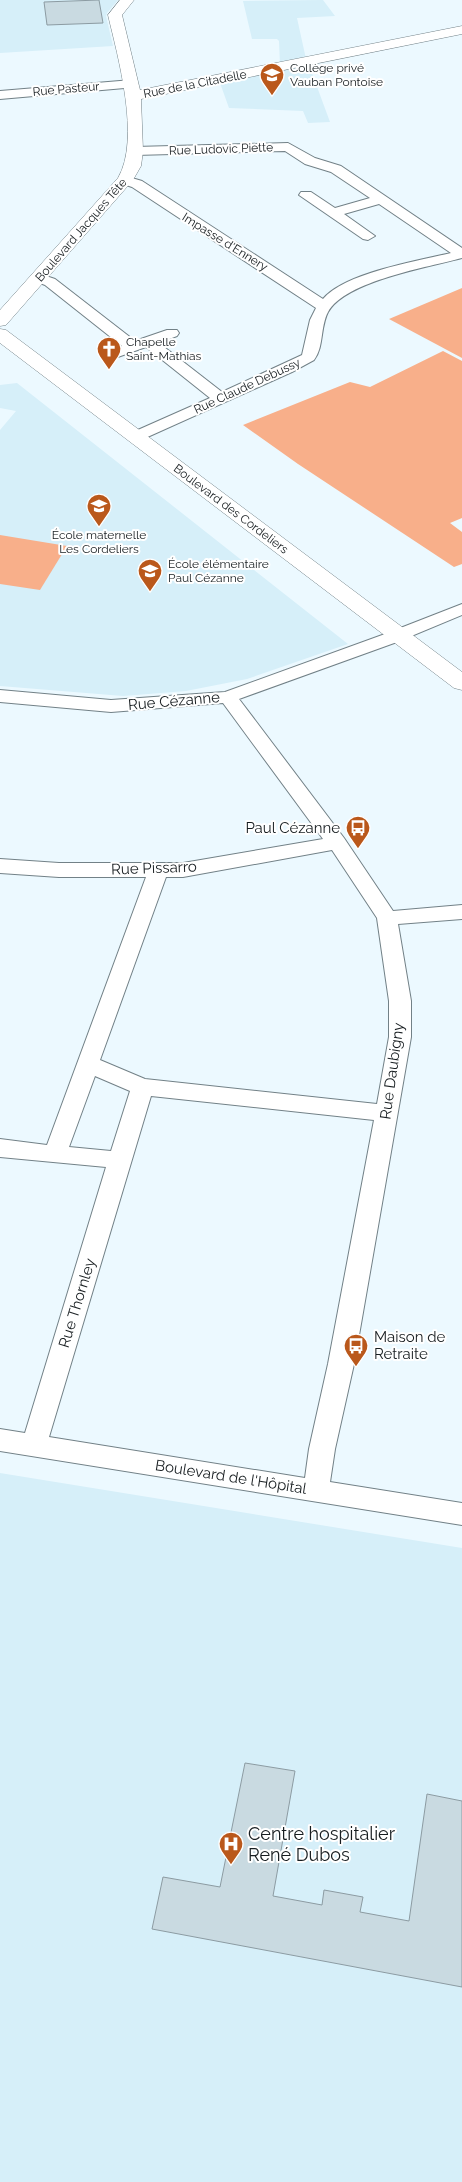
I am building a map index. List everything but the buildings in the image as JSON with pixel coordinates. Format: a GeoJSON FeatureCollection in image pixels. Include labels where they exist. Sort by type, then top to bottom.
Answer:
{"type":"FeatureCollection","features":[{"type":"Feature","properties":{"kind":"street","name":"Boulevard Jacques Tête"},"geometry":{"type":"LineString","coordinates":[[0,321],[125,180],[133,166],[135,152],[133,90],[115,15],[128,0]]}},
{"type":"Feature","properties":{"kind":"street","name":"Rue de la Citadelle"},"geometry":{"type":"LineString","coordinates":[[133,90],[462,30]]}},
{"type":"Feature","properties":{"kind":"street","name":"Rue Pasteur"},"geometry":{"type":"LineString","coordinates":[[0,95],[133,90]]}},
{"type":"Feature","properties":{"kind":"street","name":"Rue Ludovic Piette"},"geometry":{"type":"LineString","coordinates":[[135,152],[288,147],[310,161],[336,169],[462,254]]}},
{"type":"Feature","properties":{"kind":"street","name":"Impasse d'Ennery"},"geometry":{"type":"LineString","coordinates":[[125,180],[137,184],[194,224],[226,240],[323,306]]}},
{"type":"Feature","properties":{"kind":"street"},"geometry":{"type":"LineString","coordinates":[[306,195],[368,236]]}},
{"type":"Feature","properties":{"kind":"street"},"geometry":{"type":"LineString","coordinates":[[333,213],[382,199]]}},
{"type":"Feature","properties":{"kind":"street"},"geometry":{"type":"LineString","coordinates":[[323,306],[334,294],[360,281],[462,254]]}},
{"type":"Feature","properties":{"kind":"street"},"geometry":{"type":"LineString","coordinates":[[40,278],[50,282],[133,347]]}},
{"type":"Feature","properties":{"kind":"street","name":"Rue Claude Debussy"},"geometry":{"type":"LineString","coordinates":[[136,436],[221,399],[308,357],[323,306]]}},
{"type":"Feature","properties":{"kind":"street"},"geometry":{"type":"LineString","coordinates":[[110,355],[172,333]]}},
{"type":"Feature","properties":{"kind":"street","name":"Boulevard des Cordeliers"},"geometry":{"type":"LineString","coordinates":[[0,334],[462,683]]}},
{"type":"Feature","properties":{"kind":"street"},"geometry":{"type":"LineString","coordinates":[[148,342],[221,399]]}},
{"type":"Feature","properties":{"kind":"street","name":"Rue Cézanne"},"geometry":{"type":"LineString","coordinates":[[0,696],[110,706],[228,697],[398,635],[462,609]]}},
{"type":"Feature","properties":{"kind":"street","name":"Rue Daubigny"},"geometry":{"type":"LineString","coordinates":[[228,697],[337,844],[386,918],[400,1001],[400,1037],[341,1364],[322,1448],[316,1490]]}},
{"type":"Feature","properties":{"kind":"street","name":"Rue Pissarro"},"geometry":{"type":"LineString","coordinates":[[0,866],[59,870],[182,870],[337,844]]}},
{"type":"Feature","properties":{"kind":"street"},"geometry":{"type":"LineString","coordinates":[[55,1154],[157,870]]}},
{"type":"Feature","properties":{"kind":"street"},"geometry":{"type":"LineString","coordinates":[[386,918],[462,912]]}},
{"type":"Feature","properties":{"kind":"street"},"geometry":{"type":"LineString","coordinates":[[88,1064],[142,1087],[386,1113]]}},
{"type":"Feature","properties":{"kind":"street","name":"Rue Thornley"},"geometry":{"type":"LineString","coordinates":[[34,1445],[142,1087]]}},
{"type":"Feature","properties":{"kind":"street"},"geometry":{"type":"LineString","coordinates":[[0,1148],[121,1160]]}},
{"type":"Feature","properties":{"kind":"street","name":"Boulevard de l'Hôpital"},"geometry":{"type":"LineString","coordinates":[[0,1440],[462,1514]]}},
{"type":"Feature","properties":{"kind":"shaded area"},"geometry":{"type":"Polygon","coordinates":[[[0,0],[118,0],[106,16],[113,46],[0,53],[0,0]]]}},
{"type":"Feature","properties":{"kind":"shaded area"},"geometry":{"type":"Polygon","coordinates":[[[323,0],[335,16],[297,18],[306,59],[280,65],[279,41],[277,39],[252,39],[243,1],[323,0]]]}},
{"type":"Feature","properties":{"kind":"shaded area","name":"Collège privé Vauban Pontoise"},"geometry":{"type":"Polygon","coordinates":[[[309,65],[330,122],[308,123],[303,111],[229,108],[220,83],[309,65]]]}},
{"type":"Feature","properties":{"kind":"shaded area"},"geometry":{"type":"Polygon","coordinates":[[[462,288],[462,358],[389,319],[462,288]]]}},
{"type":"Feature","properties":{"kind":"shaded area"},"geometry":{"type":"Polygon","coordinates":[[[443,351],[462,361],[462,518],[450,523],[462,532],[462,564],[454,567],[298,464],[243,425],[350,382],[370,387],[443,351]]]}},
{"type":"Feature","properties":{"kind":"shaded area"},"geometry":{"type":"Polygon","coordinates":[[[17,383],[348,644],[247,679],[186,691],[123,696],[0,686],[0,430],[16,411],[0,408],[0,385],[17,383]]]}},
{"type":"Feature","properties":{"kind":"shaded area"},"geometry":{"type":"Polygon","coordinates":[[[0,535],[67,546],[40,590],[0,584],[0,535]]]}},
{"type":"Feature","properties":{"kind":"shaded area","name":"Centre hospitalier René Dubos"},"geometry":{"type":"Polygon","coordinates":[[[0,1473],[462,1548],[462,2182],[0,2182],[0,1473]]]}},
{"type":"Feature","properties":{"kind":"place","name":"Collège privé Vauban Pontoise"},"geometry":{"type":"Point","coordinates":[272,96]}},
{"type":"Feature","properties":{"kind":"place","name":"Chapelle Saint-Mathias"},"geometry":{"type":"Point","coordinates":[109,370]}},
{"type":"Feature","properties":{"kind":"place","name":"École maternelle Les Cordeliers"},"geometry":{"type":"Point","coordinates":[99,527]}},
{"type":"Feature","properties":{"kind":"place","name":"École élémentaire Paul Cézanne"},"geometry":{"type":"Point","coordinates":[150,592]}},
{"type":"Feature","properties":{"kind":"place","name":"Paul Cézanne"},"geometry":{"type":"Point","coordinates":[358,849]}},
{"type":"Feature","properties":{"kind":"place","name":"Maison de Retraite"},"geometry":{"type":"Point","coordinates":[356,1367]}},
{"type":"Feature","properties":{"kind":"place","name":"Centre hospitalier René Dubos"},"geometry":{"type":"Point","coordinates":[231,1865]}}]}
